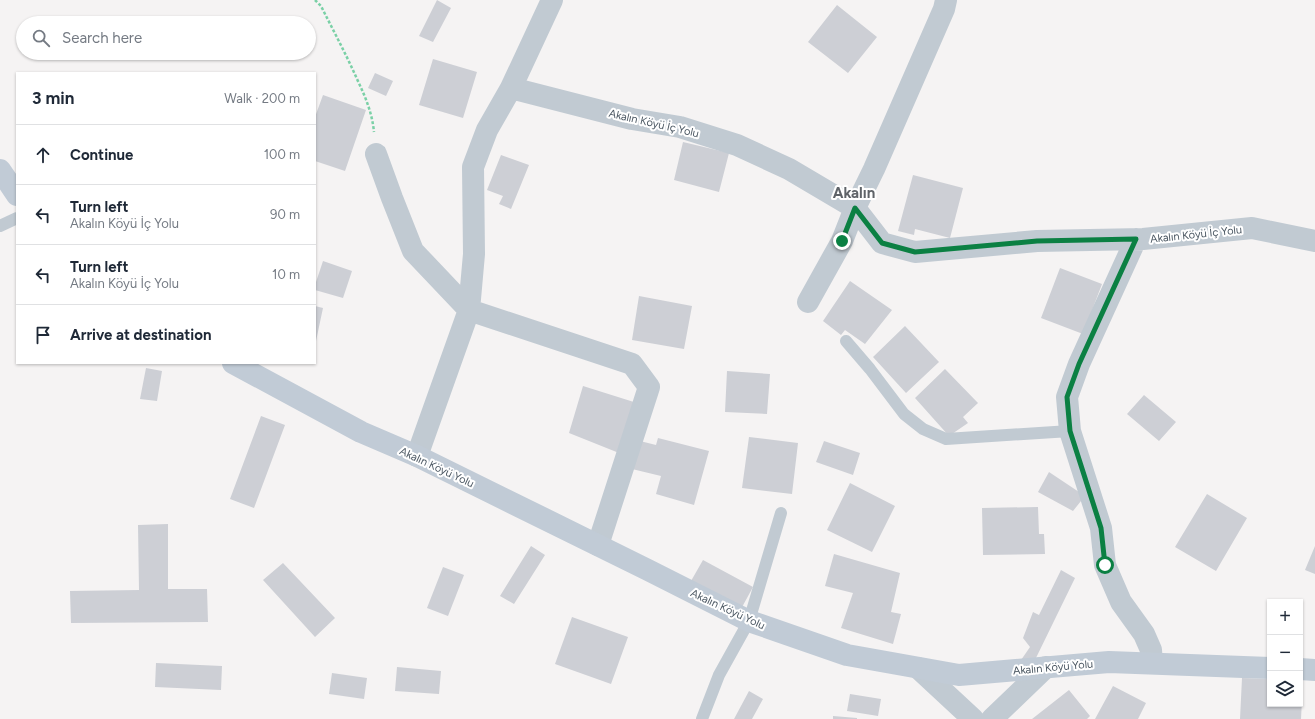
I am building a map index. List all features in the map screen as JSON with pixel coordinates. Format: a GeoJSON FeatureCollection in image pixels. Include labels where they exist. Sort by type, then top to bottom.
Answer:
{"type":"FeatureCollection","features":[{"type":"Feature","properties":{"kind":"street"},"geometry":{"type":"LineString","coordinates":[[417,456],[469,310],[474,254],[473,167],[487,130],[511,88],[552,0]]}},
{"type":"Feature","properties":{"kind":"street"},"geometry":{"type":"LineString","coordinates":[[808,302],[842,241],[855,208],[884,147],[944,9],[946,0]]}},
{"type":"Feature","properties":{"kind":"street","name":"Akalın Köyü İç Yolu"},"geometry":{"type":"LineString","coordinates":[[511,88],[632,119],[680,127],[737,145],[789,169],[855,208],[882,243],[915,252],[1037,241],[1136,239],[1252,228],[1315,240]]}},
{"type":"Feature","properties":{"kind":"street"},"geometry":{"type":"LineString","coordinates":[[376,154],[413,251],[469,310],[632,364],[649,387],[598,545]]}},
{"type":"Feature","properties":{"kind":"street"},"geometry":{"type":"LineString","coordinates":[[0,170],[16,194]]}},
{"type":"Feature","properties":{"kind":"street"},"geometry":{"type":"LineString","coordinates":[[1136,239],[1079,364],[1067,397],[1070,431],[1101,528],[1105,565],[1121,602],[1144,634],[1151,650],[1152,663]]}},
{"type":"Feature","properties":{"kind":"street","name":"Akalın Köyü Yolu"},"geometry":{"type":"LineString","coordinates":[[235,364],[361,432],[417,456],[749,621],[847,656],[959,675],[1109,662],[1267,668]]}},
{"type":"Feature","properties":{"kind":"street"},"geometry":{"type":"LineString","coordinates":[[992,719],[1046,667]]}},
{"type":"Feature","properties":{"kind":"street"},"geometry":{"type":"LineString","coordinates":[[918,668],[973,719]]}},
{"type":"Feature","properties":{"kind":"street"},"geometry":{"type":"LineString","coordinates":[[1303,669],[1315,670]]}},
{"type":"Feature","properties":{"kind":"lane"},"geometry":{"type":"LineString","coordinates":[[0,226],[16,218]]}},
{"type":"Feature","properties":{"kind":"lane"},"geometry":{"type":"LineString","coordinates":[[846,341],[870,368],[904,414],[913,422],[946,439],[1070,431]]}},
{"type":"Feature","properties":{"kind":"lane"},"geometry":{"type":"LineString","coordinates":[[702,719],[719,675],[749,621],[781,513]]}},
{"type":"Feature","properties":{"kind":"path"},"geometry":{"type":"LineString","coordinates":[[316,0],[321,6],[347,57],[370,108],[373,120],[376,154]]}},
{"type":"Feature","properties":{"kind":"building"},"geometry":{"type":"Polygon","coordinates":[[[437,0],[451,8],[433,42],[419,36],[437,0]]]}},
{"type":"Feature","properties":{"kind":"building"},"geometry":{"type":"Polygon","coordinates":[[[837,5],[877,37],[848,73],[808,42],[837,5]]]}},
{"type":"Feature","properties":{"kind":"building"},"geometry":{"type":"Polygon","coordinates":[[[433,59],[477,72],[463,118],[419,105],[433,59]]]}},
{"type":"Feature","properties":{"kind":"building"},"geometry":{"type":"Polygon","coordinates":[[[375,73],[393,81],[386,96],[368,88],[375,73]]]}},
{"type":"Feature","properties":{"kind":"building"},"geometry":{"type":"Polygon","coordinates":[[[323,95],[366,110],[345,171],[316,161],[316,114],[323,95]]]}},
{"type":"Feature","properties":{"kind":"building"},"geometry":{"type":"Polygon","coordinates":[[[683,142],[729,153],[719,192],[674,180],[683,142]]]}},
{"type":"Feature","properties":{"kind":"building"},"geometry":{"type":"Polygon","coordinates":[[[501,155],[529,165],[511,209],[499,204],[503,196],[487,190],[501,155]]]}},
{"type":"Feature","properties":{"kind":"building"},"geometry":{"type":"Polygon","coordinates":[[[913,175],[963,188],[950,238],[915,229],[914,235],[898,231],[913,175]]]}},
{"type":"Feature","properties":{"kind":"building"},"geometry":{"type":"Polygon","coordinates":[[[323,261],[352,271],[343,298],[316,290],[316,282],[323,261]]]}},
{"type":"Feature","properties":{"kind":"building"},"geometry":{"type":"Polygon","coordinates":[[[1060,268],[1102,284],[1083,334],[1041,318],[1060,268]]]}},
{"type":"Feature","properties":{"kind":"building"},"geometry":{"type":"Polygon","coordinates":[[[850,281],[892,310],[865,344],[845,330],[841,335],[823,321],[850,281]]]}},
{"type":"Feature","properties":{"kind":"building"},"geometry":{"type":"Polygon","coordinates":[[[639,296],[692,306],[684,349],[632,340],[639,296]]]}},
{"type":"Feature","properties":{"kind":"building"},"geometry":{"type":"Polygon","coordinates":[[[316,306],[323,308],[316,341],[316,306]]]}},
{"type":"Feature","properties":{"kind":"building"},"geometry":{"type":"Polygon","coordinates":[[[905,326],[939,362],[906,393],[873,357],[905,326]]]}},
{"type":"Feature","properties":{"kind":"building"},"geometry":{"type":"Polygon","coordinates":[[[146,368],[162,371],[157,401],[140,399],[146,368]]]}},
{"type":"Feature","properties":{"kind":"building"},"geometry":{"type":"Polygon","coordinates":[[[945,369],[978,403],[963,417],[968,423],[949,436],[915,398],[945,369]]]}},
{"type":"Feature","properties":{"kind":"building"},"geometry":{"type":"Polygon","coordinates":[[[727,371],[770,374],[767,414],[725,412],[727,371]]]}},
{"type":"Feature","properties":{"kind":"building"},"geometry":{"type":"Polygon","coordinates":[[[583,386],[637,403],[619,453],[569,433],[583,386]]]}},
{"type":"Feature","properties":{"kind":"building"},"geometry":{"type":"Polygon","coordinates":[[[1144,395],[1176,422],[1159,441],[1127,414],[1144,395]]]}},
{"type":"Feature","properties":{"kind":"building"},"geometry":{"type":"Polygon","coordinates":[[[261,416],[285,425],[254,508],[230,499],[261,416]]]}},
{"type":"Feature","properties":{"kind":"building"},"geometry":{"type":"Polygon","coordinates":[[[749,437],[798,443],[792,494],[742,488],[749,437]]]}},
{"type":"Feature","properties":{"kind":"building"},"geometry":{"type":"Polygon","coordinates":[[[658,438],[709,451],[694,505],[656,494],[661,476],[632,469],[640,441],[656,445],[658,438]]]}},
{"type":"Feature","properties":{"kind":"building"},"geometry":{"type":"Polygon","coordinates":[[[824,441],[860,453],[853,475],[816,462],[824,441]]]}},
{"type":"Feature","properties":{"kind":"building"},"geometry":{"type":"Polygon","coordinates":[[[1049,472],[1085,496],[1073,511],[1038,492],[1049,472]]]}},
{"type":"Feature","properties":{"kind":"building"},"geometry":{"type":"Polygon","coordinates":[[[850,483],[895,506],[872,552],[827,530],[850,483]]]}},
{"type":"Feature","properties":{"kind":"building"},"geometry":{"type":"Polygon","coordinates":[[[1207,494],[1247,518],[1216,571],[1175,547],[1207,494]]]}},
{"type":"Feature","properties":{"kind":"building"},"geometry":{"type":"Polygon","coordinates":[[[1038,507],[1039,534],[1044,534],[1045,554],[983,555],[982,508],[1038,507]]]}},
{"type":"Feature","properties":{"kind":"building"},"geometry":{"type":"Polygon","coordinates":[[[168,524],[168,589],[207,589],[208,622],[71,623],[70,591],[139,590],[138,525],[168,524]]]}},
{"type":"Feature","properties":{"kind":"building"},"geometry":{"type":"Polygon","coordinates":[[[531,546],[545,555],[514,604],[500,596],[531,546]]]}},
{"type":"Feature","properties":{"kind":"building"},"geometry":{"type":"Polygon","coordinates":[[[1315,546],[1315,574],[1305,570],[1315,546]]]}},
{"type":"Feature","properties":{"kind":"building"},"geometry":{"type":"Polygon","coordinates":[[[834,554],[900,573],[891,612],[901,614],[893,644],[841,628],[853,593],[825,586],[834,554]]]}},
{"type":"Feature","properties":{"kind":"building"},"geometry":{"type":"Polygon","coordinates":[[[703,560],[753,587],[741,609],[691,581],[703,560]]]}},
{"type":"Feature","properties":{"kind":"building"},"geometry":{"type":"Polygon","coordinates":[[[283,563],[335,618],[315,637],[263,580],[283,563]]]}},
{"type":"Feature","properties":{"kind":"building"},"geometry":{"type":"Polygon","coordinates":[[[443,567],[464,575],[448,616],[427,608],[443,567]]]}},
{"type":"Feature","properties":{"kind":"building"},"geometry":{"type":"Polygon","coordinates":[[[1061,570],[1075,578],[1034,662],[1019,663],[1030,647],[1023,638],[1033,612],[1039,615],[1061,570]]]}},
{"type":"Feature","properties":{"kind":"building"},"geometry":{"type":"Polygon","coordinates":[[[572,617],[628,637],[611,684],[555,664],[572,617]]]}},
{"type":"Feature","properties":{"kind":"building"},"geometry":{"type":"Polygon","coordinates":[[[156,663],[222,666],[221,690],[155,687],[156,663]]]}},
{"type":"Feature","properties":{"kind":"building"},"geometry":{"type":"Polygon","coordinates":[[[397,667],[441,671],[439,694],[395,691],[397,667]]]}},
{"type":"Feature","properties":{"kind":"building"},"geometry":{"type":"Polygon","coordinates":[[[332,673],[367,678],[364,699],[329,694],[332,673]]]}},
{"type":"Feature","properties":{"kind":"building"},"geometry":{"type":"Polygon","coordinates":[[[1242,678],[1267,679],[1267,707],[1302,707],[1301,719],[1240,719],[1242,678]]]}},
{"type":"Feature","properties":{"kind":"building"},"geometry":{"type":"Polygon","coordinates":[[[1113,686],[1146,703],[1138,719],[1095,719],[1113,686]]]}},
{"type":"Feature","properties":{"kind":"building"},"geometry":{"type":"Polygon","coordinates":[[[1069,690],[1090,716],[1087,719],[1032,719],[1069,690]]]}},
{"type":"Feature","properties":{"kind":"building"},"geometry":{"type":"Polygon","coordinates":[[[749,691],[763,699],[752,719],[734,719],[749,691]]]}},
{"type":"Feature","properties":{"kind":"building"},"geometry":{"type":"Polygon","coordinates":[[[850,694],[881,699],[878,716],[847,711],[850,694]]]}},
{"type":"Feature","properties":{"kind":"building"},"geometry":{"type":"Polygon","coordinates":[[[833,716],[857,718],[857,719],[833,719],[833,716]]]}},
{"type":"Feature","properties":{"kind":"district","name":"Akalın"},"geometry":{"type":"Point","coordinates":[854,193]}},
{"type":"Feature","properties":{"kind":"route"},"geometry":{"type":"LineString","coordinates":[[842,241],[855,208],[882,243],[915,252],[1037,241],[1136,239],[1079,364],[1067,397],[1070,431],[1101,528],[1105,565]]}}]}
